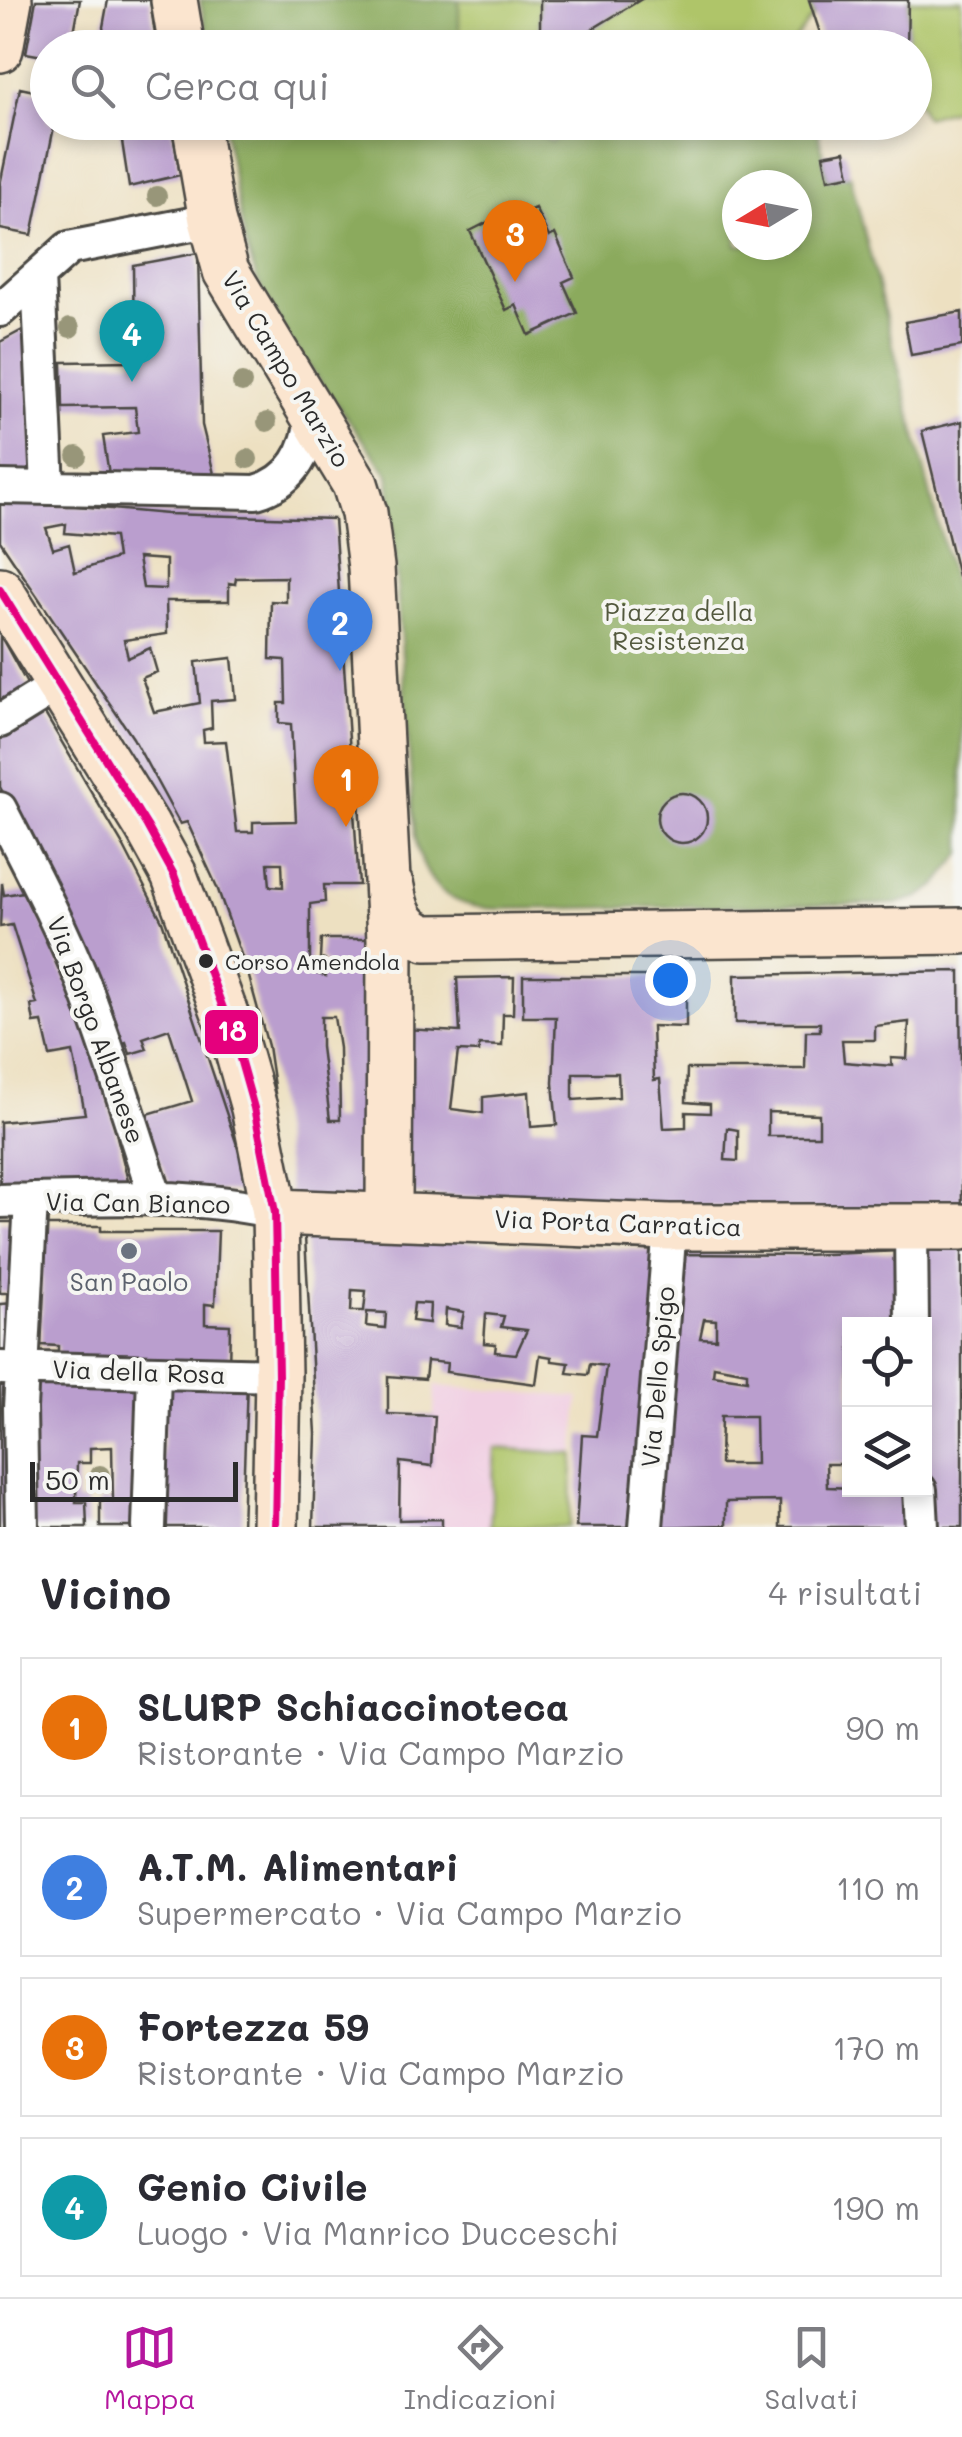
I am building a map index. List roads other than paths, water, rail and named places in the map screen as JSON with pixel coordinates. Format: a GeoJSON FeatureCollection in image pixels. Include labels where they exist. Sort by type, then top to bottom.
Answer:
{"type":"FeatureCollection","features":[{"type":"Feature","properties":{"kind":"street"},"geometry":{"type":"LineString","coordinates":[[0,49],[8,0]]}},
{"type":"Feature","properties":{"kind":"street"},"geometry":{"type":"LineString","coordinates":[[174,0],[179,30]]}},
{"type":"Feature","properties":{"kind":"street","name":"Via Campo Marzio"},"geometry":{"type":"LineString","coordinates":[[198,140],[220,256],[235,290],[348,471],[364,513],[371,567],[390,966],[388,1214]]}},
{"type":"Feature","properties":{"kind":"street"},"geometry":{"type":"LineString","coordinates":[[0,310],[69,248],[212,220]]}},
{"type":"Feature","properties":{"kind":"street"},"geometry":{"type":"LineString","coordinates":[[38,277],[48,487]]}},
{"type":"Feature","properties":{"kind":"street"},"geometry":{"type":"LineString","coordinates":[[0,486],[245,493],[263,490],[300,460],[310,438],[313,415]]}},
{"type":"Feature","properties":{"kind":"street"},"geometry":{"type":"LineString","coordinates":[[0,590],[147,826],[188,910],[254,1108],[275,1212],[278,1376],[275,1527]]}},
{"type":"Feature","properties":{"kind":"street"},"geometry":{"type":"LineString","coordinates":[[0,721],[58,684]]}},
{"type":"Feature","properties":{"kind":"street","name":"Via Borgo Albanese"},"geometry":{"type":"LineString","coordinates":[[0,810],[82,979],[156,1200]]}},
{"type":"Feature","properties":{"kind":"street"},"geometry":{"type":"LineString","coordinates":[[386,862],[394,908],[402,923],[426,938],[962,931]]}},
{"type":"Feature","properties":{"kind":"street","name":"Via Can Bianco"},"geometry":{"type":"LineString","coordinates":[[16,1201],[156,1200],[248,1205],[275,1212]]}},
{"type":"Feature","properties":{"kind":"street"},"geometry":{"type":"LineString","coordinates":[[16,1201],[12,1368],[20,1408],[22,1527]]}},
{"type":"Feature","properties":{"kind":"street","name":"Via Porta Carratica"},"geometry":{"type":"LineString","coordinates":[[275,1212],[670,1226],[962,1228]]}},
{"type":"Feature","properties":{"kind":"street","name":"Via Dello Spigo"},"geometry":{"type":"LineString","coordinates":[[646,1527],[670,1226]]}},
{"type":"Feature","properties":{"kind":"street"},"geometry":{"type":"LineString","coordinates":[[911,1228],[912,1317]]}},
{"type":"Feature","properties":{"kind":"street","name":"Via della Rosa"},"geometry":{"type":"LineString","coordinates":[[12,1368],[278,1376]]}},
{"type":"Feature","properties":{"kind":"street"},"geometry":{"type":"LineString","coordinates":[[149,1527],[154,1374]]}},
{"type":"Feature","properties":{"kind":"street"},"geometry":{"type":"LineString","coordinates":[[920,1497],[922,1527]]}},
{"type":"Feature","properties":{"kind":"place","name":"Fortezza 59"},"geometry":{"type":"Point","coordinates":[515,282]}},
{"type":"Feature","properties":{"kind":"place","name":"Genio Civile"},"geometry":{"type":"Point","coordinates":[132,382]}},
{"type":"Feature","properties":{"kind":"place","name":"A.T.M. Alimentari"},"geometry":{"type":"Point","coordinates":[340,671]}},
{"type":"Feature","properties":{"kind":"place","name":"SLURP Schiaccinoteca"},"geometry":{"type":"Point","coordinates":[346,827]}},
{"type":"Feature","properties":{"kind":"place","name":"Corso Amendola"},"geometry":{"type":"Point","coordinates":[206,961]}},
{"type":"Feature","properties":{"kind":"place","name":"San Paolo"},"geometry":{"type":"Point","coordinates":[129,1251]}},
{"type":"Feature","properties":{"kind":"park label","name":"Piazza della Resistenza"},"geometry":{"type":"Point","coordinates":[679,626]}}]}
